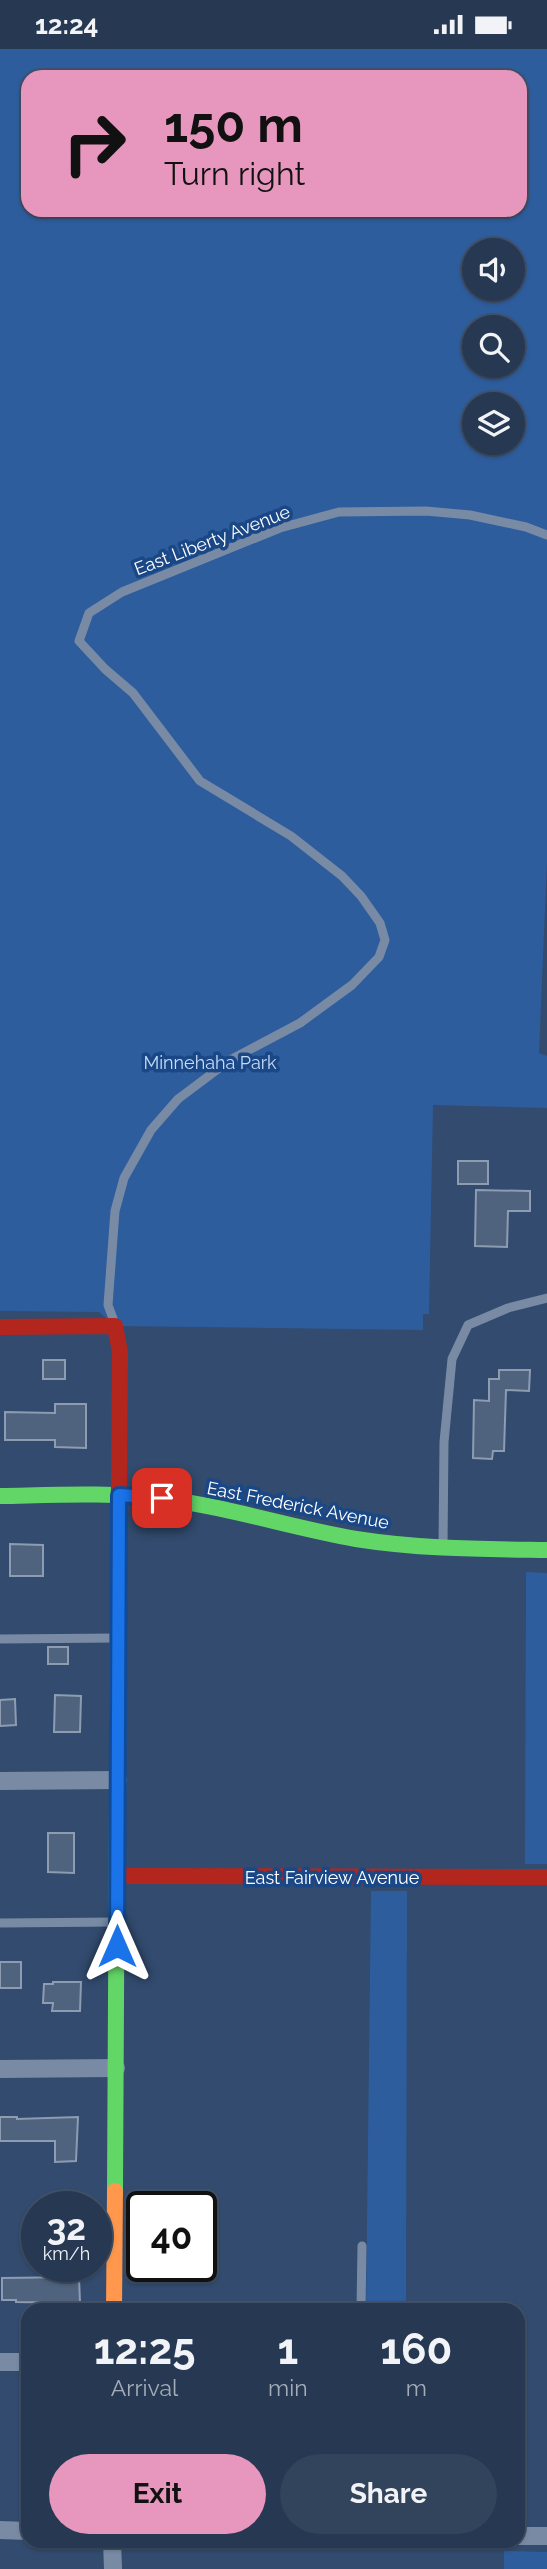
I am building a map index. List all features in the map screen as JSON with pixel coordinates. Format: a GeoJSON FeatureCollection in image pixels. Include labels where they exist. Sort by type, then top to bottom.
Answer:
{"type":"FeatureCollection","features":[{"type":"Feature","properties":{"kind":"street"},"geometry":{"type":"LineString","coordinates":[[0,1327],[115,1325],[120,1352],[114,2303]]}},
{"type":"Feature","properties":{"kind":"street","name":"East Frederick Avenue"},"geometry":{"type":"LineString","coordinates":[[0,1496],[119,1495],[209,1505],[331,1534],[378,1542],[443,1548],[547,1550]]}},
{"type":"Feature","properties":{"kind":"street"},"geometry":{"type":"LineString","coordinates":[[0,1781],[118,1780]]}},
{"type":"Feature","properties":{"kind":"street","name":"East Fairview Avenue"},"geometry":{"type":"LineString","coordinates":[[117,1876],[547,1877]]}},
{"type":"Feature","properties":{"kind":"street"},"geometry":{"type":"LineString","coordinates":[[0,2069],[116,2068]]}},
{"type":"Feature","properties":{"kind":"street"},"geometry":{"type":"LineString","coordinates":[[0,2362],[21,2362]]}},
{"type":"Feature","properties":{"kind":"street"},"geometry":{"type":"LineString","coordinates":[[0,2531],[21,2531]]}},
{"type":"Feature","properties":{"kind":"street"},"geometry":{"type":"LineString","coordinates":[[525,2536],[547,2536]]}},
{"type":"Feature","properties":{"kind":"street"},"geometry":{"type":"LineString","coordinates":[[112,2548],[113,2569]]}},
{"type":"Feature","properties":{"kind":"lane","name":"East Liberty Avenue"},"geometry":{"type":"LineString","coordinates":[[115,1325],[108,1305],[115,1211],[124,1178],[151,1130],[178,1100],[230,1060],[327,1005],[367,971],[379,957],[385,940],[380,923],[361,896],[342,876],[290,836],[200,781],[133,693],[105,669],[79,641],[89,613],[122,592],[280,528],[339,512],[426,511],[470,515],[526,527],[547,535]]}},
{"type":"Feature","properties":{"kind":"lane"},"geometry":{"type":"LineString","coordinates":[[443,1548],[444,1441],[452,1359],[468,1325],[508,1308],[547,1298]]}},
{"type":"Feature","properties":{"kind":"lane"},"geometry":{"type":"LineString","coordinates":[[0,1639],[119,1638]]}},
{"type":"Feature","properties":{"kind":"lane"},"geometry":{"type":"LineString","coordinates":[[0,1923],[117,1922]]}},
{"type":"Feature","properties":{"kind":"lane"},"geometry":{"type":"LineString","coordinates":[[361,2303],[362,2246]]}},
{"type":"Feature","properties":{"kind":"green space","name":"Minnehaha Park"},"geometry":{"type":"Polygon","coordinates":[[[0,49],[547,49],[547,862],[539,1053],[547,1056],[547,1108],[433,1105],[429,1314],[423,1314],[423,1330],[115,1326],[99,1312],[0,1311],[0,49]]]}},
{"type":"Feature","properties":{"kind":"green space"},"geometry":{"type":"Polygon","coordinates":[[[526,1572],[547,1573],[547,1864],[525,1864],[526,1572]]]}},
{"type":"Feature","properties":{"kind":"green space"},"geometry":{"type":"Polygon","coordinates":[[[371,1891],[407,1891],[406,2303],[366,2303],[371,1891]]]}},
{"type":"Feature","properties":{"kind":"green space"},"geometry":{"type":"Polygon","coordinates":[[[504,2551],[547,2552],[547,2569],[504,2569],[504,2551]]]}},
{"type":"Feature","properties":{"kind":"building"},"geometry":{"type":"Polygon","coordinates":[[[458,1161],[488,1161],[488,1184],[458,1184],[458,1161]]]}},
{"type":"Feature","properties":{"kind":"building"},"geometry":{"type":"Polygon","coordinates":[[[476,1190],[530,1191],[530,1211],[508,1211],[507,1247],[475,1246],[476,1190]]]}},
{"type":"Feature","properties":{"kind":"building"},"geometry":{"type":"Polygon","coordinates":[[[43,1360],[65,1360],[65,1379],[43,1379],[43,1360]]]}},
{"type":"Feature","properties":{"kind":"building"},"geometry":{"type":"Polygon","coordinates":[[[499,1370],[530,1370],[529,1391],[506,1390],[504,1451],[493,1451],[492,1459],[473,1458],[474,1400],[489,1401],[489,1379],[499,1379],[499,1370]]]}},
{"type":"Feature","properties":{"kind":"building"},"geometry":{"type":"Polygon","coordinates":[[[55,1404],[86,1404],[86,1448],[55,1447],[55,1440],[5,1440],[5,1412],[55,1413],[55,1404]]]}},
{"type":"Feature","properties":{"kind":"building"},"geometry":{"type":"Polygon","coordinates":[[[10,1544],[43,1545],[43,1576],[10,1576],[10,1544]]]}},
{"type":"Feature","properties":{"kind":"building"},"geometry":{"type":"Polygon","coordinates":[[[48,1647],[68,1647],[68,1664],[48,1664],[48,1647]]]}},
{"type":"Feature","properties":{"kind":"building"},"geometry":{"type":"Polygon","coordinates":[[[55,1695],[81,1696],[80,1732],[54,1732],[55,1695]]]}},
{"type":"Feature","properties":{"kind":"building"},"geometry":{"type":"Polygon","coordinates":[[[15,1699],[16,1725],[0,1726],[0,1700],[15,1699]]]}},
{"type":"Feature","properties":{"kind":"building"},"geometry":{"type":"Polygon","coordinates":[[[48,1833],[74,1833],[74,1873],[48,1872],[48,1833]]]}},
{"type":"Feature","properties":{"kind":"building"},"geometry":{"type":"Polygon","coordinates":[[[0,1962],[21,1962],[21,1988],[0,1988],[0,1962]]]}},
{"type":"Feature","properties":{"kind":"building"},"geometry":{"type":"Polygon","coordinates":[[[81,1982],[80,2011],[52,2011],[53,2003],[43,2003],[44,1984],[81,1982]]]}},
{"type":"Feature","properties":{"kind":"building"},"geometry":{"type":"Polygon","coordinates":[[[0,2117],[78,2117],[76,2161],[55,2162],[55,2141],[0,2141],[0,2117]]]}},
{"type":"Feature","properties":{"kind":"building"},"geometry":{"type":"Polygon","coordinates":[[[2,2278],[21,2278],[21,2282],[79,2282],[80,2303],[2,2300],[2,2278]]]}},
{"type":"Feature","properties":{"kind":"traffic: fast"},"geometry":{"type":"LineString","coordinates":[[0,1496],[144,1497],[212,1507],[356,1539],[451,1548],[547,1550]]}},
{"type":"Feature","properties":{"kind":"traffic: fast"},"geometry":{"type":"LineString","coordinates":[[115,2191],[118,1619]]}},
{"type":"Feature","properties":{"kind":"traffic: slow"},"geometry":{"type":"LineString","coordinates":[[114,2303],[115,2191]]}},
{"type":"Feature","properties":{"kind":"traffic: jam"},"geometry":{"type":"LineString","coordinates":[[0,1327],[115,1326],[120,1352],[118,1619]]}},
{"type":"Feature","properties":{"kind":"traffic: jam"},"geometry":{"type":"LineString","coordinates":[[117,1876],[547,1877]]}},
{"type":"Feature","properties":{"kind":"route"},"geometry":{"type":"LineString","coordinates":[[117,1946],[119,1495],[162,1498]]}}]}
